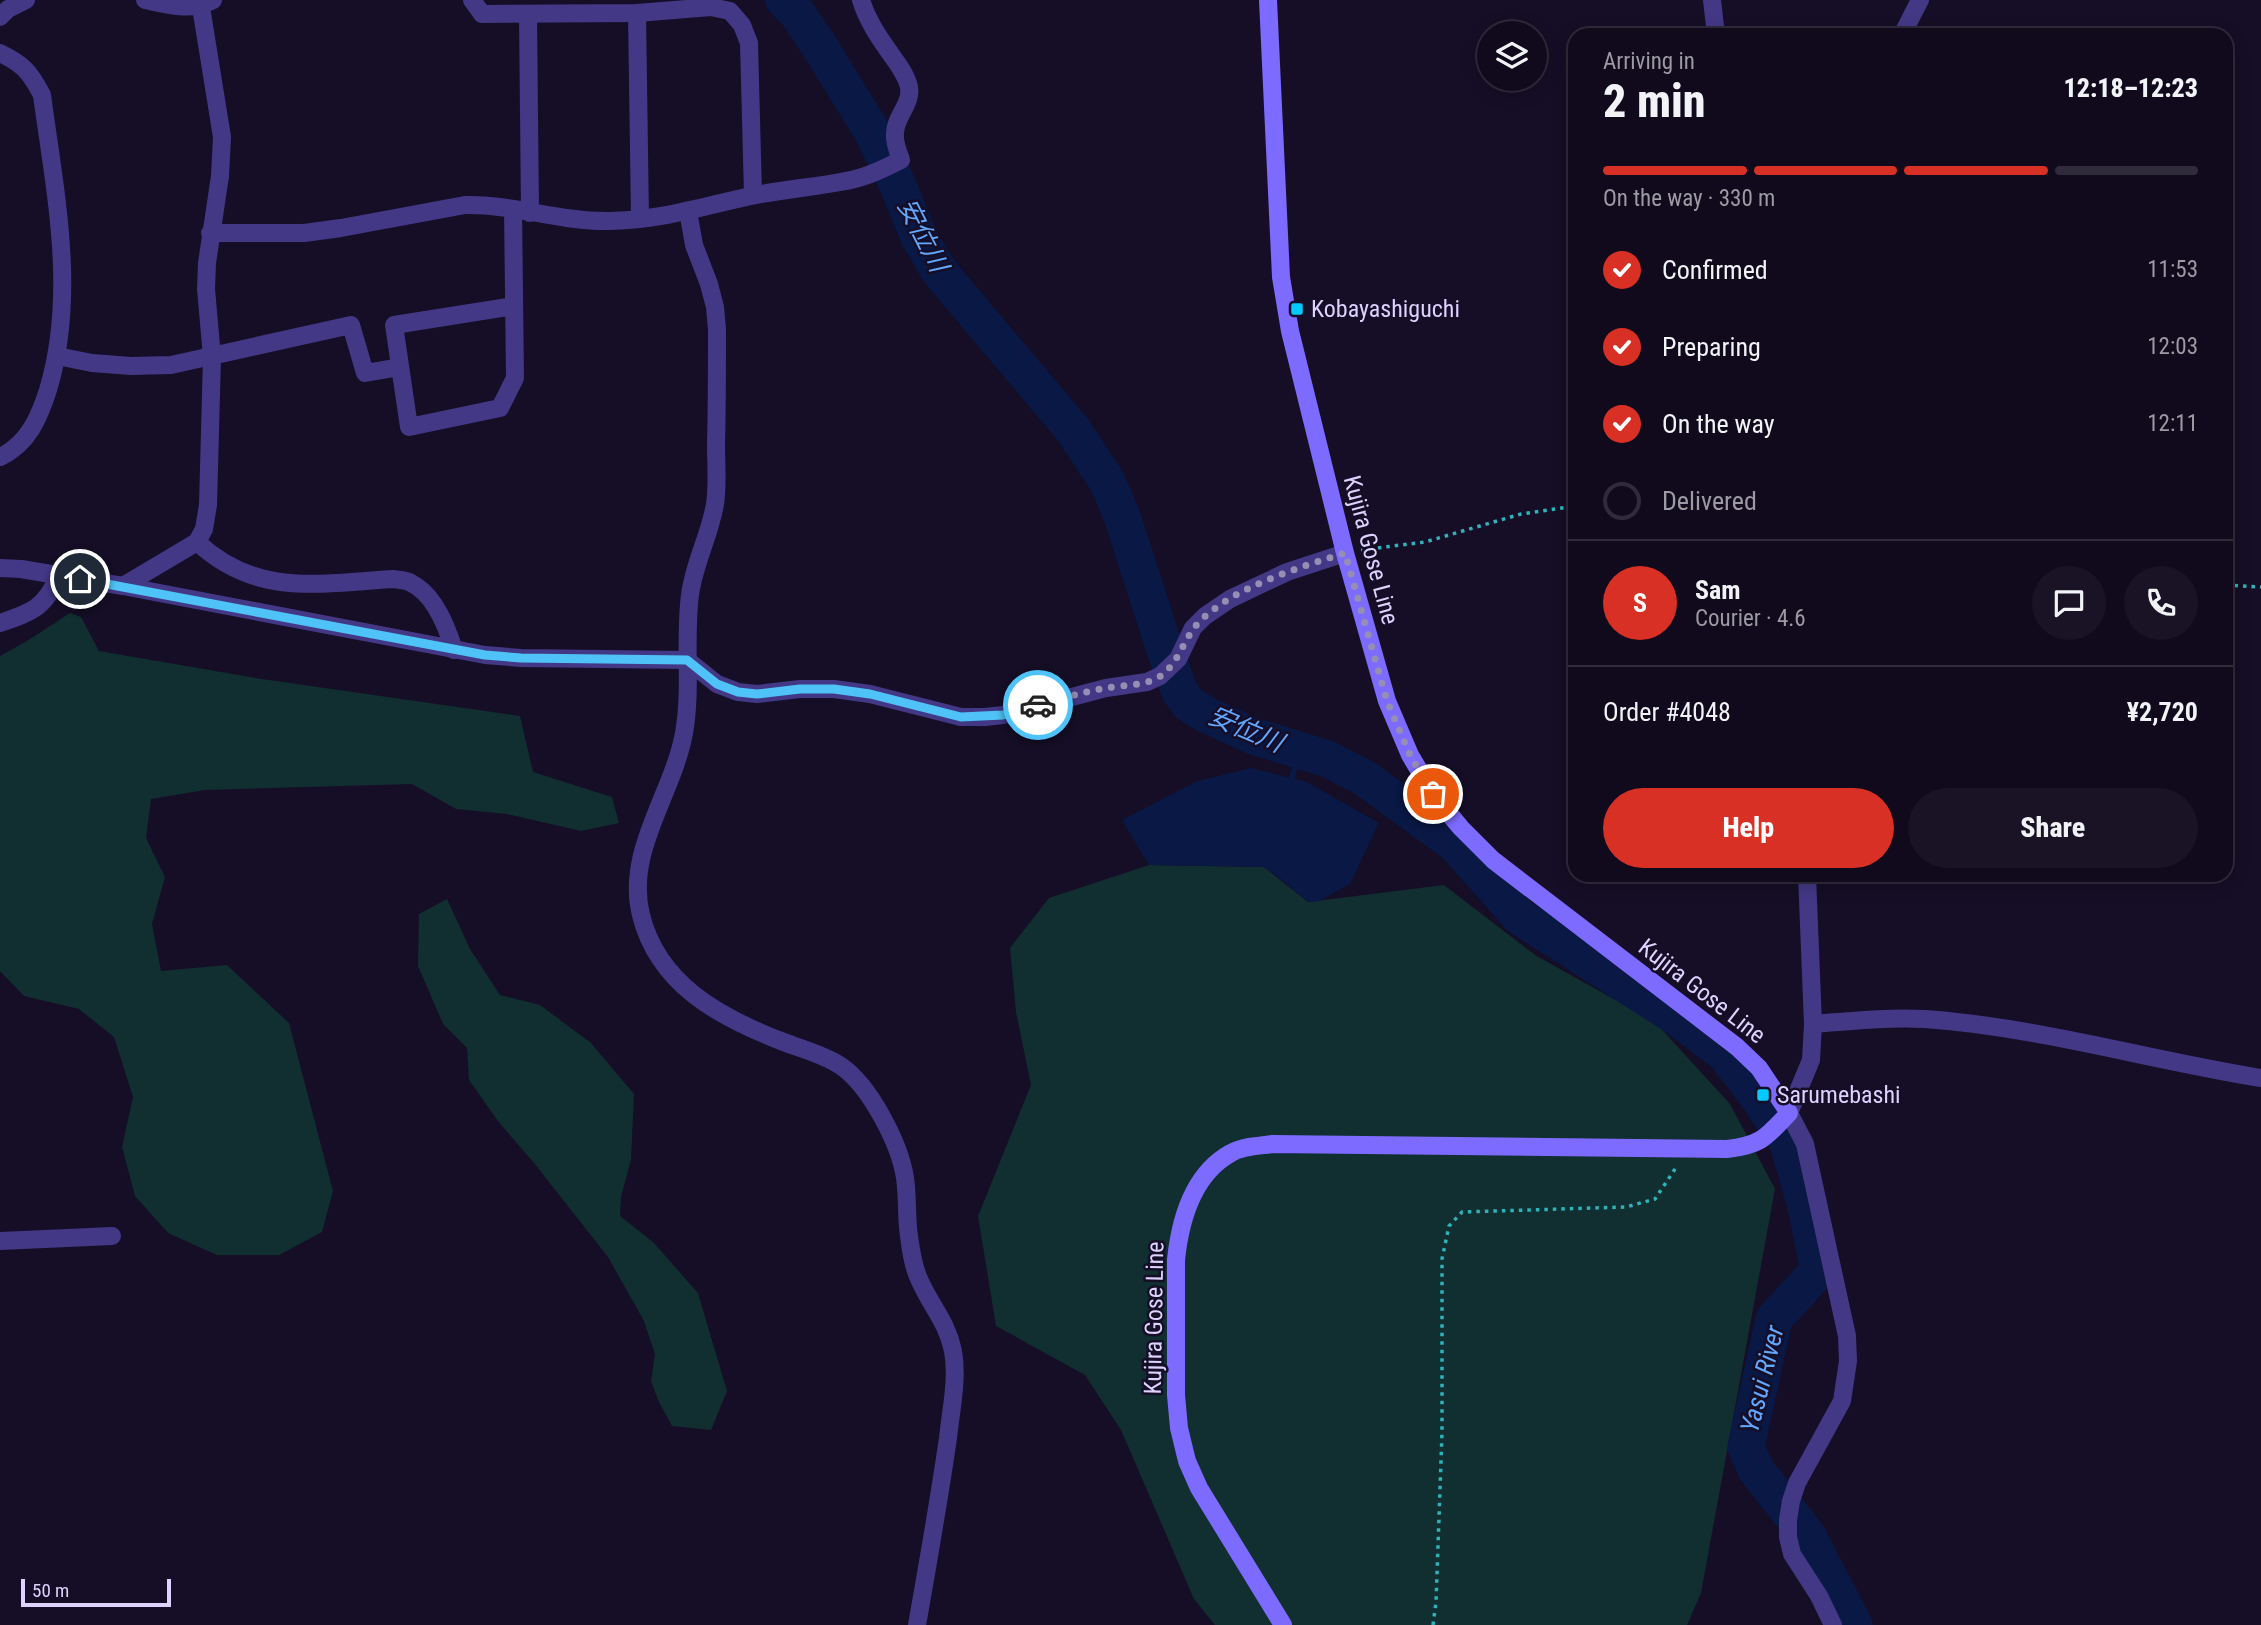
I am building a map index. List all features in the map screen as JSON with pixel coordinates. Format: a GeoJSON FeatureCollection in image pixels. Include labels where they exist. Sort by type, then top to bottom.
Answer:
{"type":"FeatureCollection","features":[{"type":"Feature","properties":{"kind":"main road","name":"Kujira Gose Line"},"geometry":{"type":"LineString","coordinates":[[1268,0],[1281,277],[1290,331],[1345,553],[1387,701],[1410,755],[1433,794],[1461,828],[1493,860],[1737,1047],[1759,1068],[1785,1118],[1765,1139],[1747,1147],[1727,1149],[1273,1144],[1232,1152],[1217,1163],[1202,1180],[1183,1216],[1176,1260],[1176,1395],[1179,1428],[1187,1461],[1199,1488],[1283,1625]]}},
{"type":"Feature","properties":{"kind":"street"},"geometry":{"type":"LineString","coordinates":[[0,17],[8,9],[26,0]]}},
{"type":"Feature","properties":{"kind":"street"},"geometry":{"type":"LineString","coordinates":[[123,586],[197,542],[204,529],[208,505],[212,357],[206,289],[222,137],[207,3],[184,7],[145,0]]}},
{"type":"Feature","properties":{"kind":"street"},"geometry":{"type":"LineString","coordinates":[[472,0],[482,14],[637,13],[711,7],[730,11],[742,25],[749,43],[753,195]]}},
{"type":"Feature","properties":{"kind":"street"},"geometry":{"type":"LineString","coordinates":[[210,233],[303,233],[465,205],[481,205],[570,220],[640,219],[688,211],[753,195],[853,180],[875,173],[901,160],[894,131],[908,101],[909,88],[904,74],[875,32],[861,0]]}},
{"type":"Feature","properties":{"kind":"street"},"geometry":{"type":"LineString","coordinates":[[1712,0],[1715,28]]}},
{"type":"Feature","properties":{"kind":"street"},"geometry":{"type":"LineString","coordinates":[[1906,28],[1920,0]]}},
{"type":"Feature","properties":{"kind":"street"},"geometry":{"type":"LineString","coordinates":[[637,13],[640,219]]}},
{"type":"Feature","properties":{"kind":"street"},"geometry":{"type":"LineString","coordinates":[[514,306],[394,325],[410,427],[500,408],[515,378],[514,306],[521,211],[528,14]]}},
{"type":"Feature","properties":{"kind":"street"},"geometry":{"type":"LineString","coordinates":[[0,53],[18,61],[32,75],[42,95],[63,270],[62,321],[57,356],[41,413],[28,436],[0,457]]}},
{"type":"Feature","properties":{"kind":"street"},"geometry":{"type":"LineString","coordinates":[[688,211],[694,245],[715,307],[716,501],[695,567],[690,597],[688,701],[684,732],[678,757],[644,846],[639,880],[640,911],[648,940],[664,968],[685,989],[749,1027],[819,1054],[841,1066],[857,1079],[889,1130],[899,1153],[905,1179],[908,1234],[913,1262],[919,1280],[948,1330],[954,1356],[954,1385],[943,1469],[917,1625]]}},
{"type":"Feature","properties":{"kind":"street"},"geometry":{"type":"LineString","coordinates":[[57,356],[92,363],[171,365],[351,325],[365,373],[400,367]]}},
{"type":"Feature","properties":{"kind":"street"},"geometry":{"type":"LineString","coordinates":[[197,542],[213,557],[233,569],[284,584],[394,579],[412,583],[426,595],[438,612],[454,649]]}},
{"type":"Feature","properties":{"kind":"street"},"geometry":{"type":"LineString","coordinates":[[0,568],[123,586],[454,649],[521,658],[687,660],[717,684],[738,692],[757,694],[800,689],[834,689],[870,694],[961,717],[1003,715],[1084,693],[1147,682],[1160,676],[1178,659],[1193,628],[1230,599],[1287,572],[1345,553]]}},
{"type":"Feature","properties":{"kind":"street"},"geometry":{"type":"LineString","coordinates":[[0,623],[43,604],[59,575]]}},
{"type":"Feature","properties":{"kind":"street"},"geometry":{"type":"LineString","coordinates":[[1807,882],[1813,1024],[1811,1060],[1785,1118],[1805,1144],[1847,1336],[1849,1361],[1842,1401],[1805,1467],[1791,1501],[1788,1537],[1792,1554],[1819,1596],[1833,1625]]}},
{"type":"Feature","properties":{"kind":"street"},"geometry":{"type":"LineString","coordinates":[[1813,1024],[1877,1018],[1925,1019],[2044,1036],[2190,1067],[2261,1078]]}},
{"type":"Feature","properties":{"kind":"street"},"geometry":{"type":"LineString","coordinates":[[0,1241],[112,1236]]}},
{"type":"Feature","properties":{"kind":"path"},"geometry":{"type":"LineString","coordinates":[[1345,553],[1425,542],[1521,514],[1568,507]]}},
{"type":"Feature","properties":{"kind":"path"},"geometry":{"type":"LineString","coordinates":[[2233,585],[2261,587]]}},
{"type":"Feature","properties":{"kind":"path"},"geometry":{"type":"LineString","coordinates":[[1433,1625],[1442,1433],[1442,1259],[1449,1226],[1462,1212],[1626,1207],[1655,1199],[1688,1149]]}},
{"type":"Feature","properties":{"kind":"green space"},"geometry":{"type":"Polygon","coordinates":[[[70,613],[81,617],[99,651],[262,679],[520,716],[533,772],[612,797],[619,823],[581,831],[507,814],[456,809],[412,784],[205,790],[151,799],[146,838],[165,877],[152,924],[161,971],[227,965],[289,1023],[333,1191],[322,1232],[279,1255],[217,1255],[168,1233],[135,1196],[122,1147],[133,1097],[114,1037],[79,1009],[24,996],[0,971],[0,656],[70,613]]]}},
{"type":"Feature","properties":{"kind":"green space"},"geometry":{"type":"Polygon","coordinates":[[[1149,865],[1264,867],[1308,902],[1444,885],[1535,955],[1655,1022],[1730,1104],[1775,1189],[1701,1593],[1687,1625],[1215,1625],[1194,1599],[1121,1430],[1085,1375],[996,1326],[978,1216],[1031,1085],[1016,1012],[1010,948],[1049,898],[1149,865]]]}},
{"type":"Feature","properties":{"kind":"green space"},"geometry":{"type":"Polygon","coordinates":[[[447,899],[470,949],[500,995],[540,1005],[591,1043],[634,1094],[631,1160],[621,1197],[620,1216],[653,1242],[698,1293],[727,1391],[711,1430],[672,1426],[651,1381],[655,1354],[644,1321],[608,1257],[498,1121],[469,1080],[467,1048],[443,1024],[418,966],[419,914],[447,899]]]}},
{"type":"Feature","properties":{"kind":"water"},"geometry":{"type":"Polygon","coordinates":[[[1251,768],[1307,782],[1379,823],[1350,884],[1320,901],[1308,902],[1264,867],[1149,865],[1122,820],[1197,781],[1251,768]]]}},
{"type":"Feature","properties":{"kind":"waterway","name":"安位川"},"geometry":{"type":"LineString","coordinates":[[784,0],[797,13],[820,47],[873,133],[919,237],[939,271],[1074,431],[1107,481],[1122,516],[1180,692],[1189,704],[1253,736],[1328,759],[1366,779],[1455,844],[1520,917],[1678,1018],[1725,1054],[1758,1097],[1788,1143],[1805,1203],[1819,1270],[1774,1319],[1746,1447],[1756,1470],[1808,1536],[1854,1625]]}},
{"type":"Feature","properties":{"kind":"waterway"},"geometry":{"type":"LineString","coordinates":[[1290,785],[1300,750]]}},
{"type":"Feature","properties":{"kind":"way so far"},"geometry":{"type":"LineString","coordinates":[[1038,705],[1106,688],[1147,682],[1160,676],[1178,659],[1193,628],[1230,599],[1287,572],[1345,553],[1387,701],[1410,755],[1433,794]]}},
{"type":"Feature","properties":{"kind":"place","name":"Kobayashiguchi"},"geometry":{"type":"Point","coordinates":[1297,309]}},
{"type":"Feature","properties":{"kind":"place","name":"Sarumebashi"},"geometry":{"type":"Point","coordinates":[1763,1095]}},
{"type":"Feature","properties":{"kind":"route"},"geometry":{"type":"LineString","coordinates":[[80,579],[485,655],[521,658],[687,660],[717,684],[738,692],[757,694],[800,689],[834,689],[870,694],[961,717],[1003,715],[1038,705]]}},
{"type":"Feature","properties":{"kind":"water label","name":"Yasui River"},"geometry":{"type":"Point","coordinates":[1762,1379]}}]}
